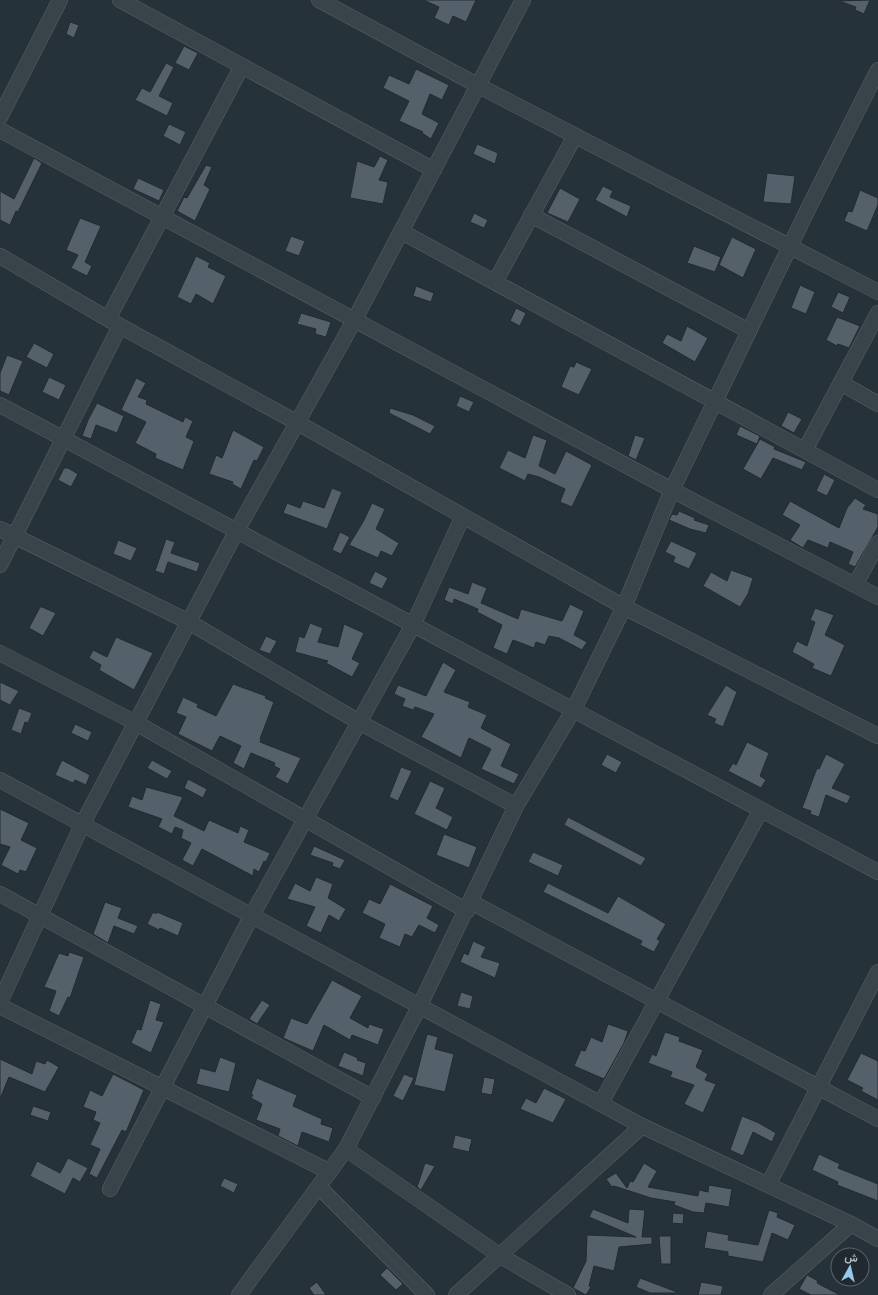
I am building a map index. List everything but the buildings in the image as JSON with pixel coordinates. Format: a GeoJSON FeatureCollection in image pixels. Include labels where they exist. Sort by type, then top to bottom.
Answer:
{"type":"FeatureCollection","features":[{"type":"Feature","properties":{"kind":"street"},"geometry":{"type":"LineString","coordinates":[[0,117],[60,0]]}},
{"type":"Feature","properties":{"kind":"street"},"geometry":{"type":"LineString","coordinates":[[120,0],[434,170]]}},
{"type":"Feature","properties":{"kind":"street"},"geometry":{"type":"LineString","coordinates":[[319,0],[479,86],[878,292]]}},
{"type":"Feature","properties":{"kind":"street"},"geometry":{"type":"LineString","coordinates":[[0,1002],[82,825],[236,532],[298,423],[402,232],[523,0]]}},
{"type":"Feature","properties":{"kind":"street"},"geometry":{"type":"LineString","coordinates":[[0,565],[63,439],[162,216],[242,66]]}},
{"type":"Feature","properties":{"kind":"street"},"geometry":{"type":"LineString","coordinates":[[238,1295],[346,1149],[373,1098],[469,906],[516,806],[574,709],[624,607],[672,490],[878,70]]}},
{"type":"Feature","properties":{"kind":"street"},"geometry":{"type":"LineString","coordinates":[[0,130],[672,490],[878,597]]}},
{"type":"Feature","properties":{"kind":"street"},"geometry":{"type":"LineString","coordinates":[[495,282],[575,136]]}},
{"type":"Feature","properties":{"kind":"street"},"geometry":{"type":"LineString","coordinates":[[531,215],[749,331]]}},
{"type":"Feature","properties":{"kind":"street"},"geometry":{"type":"LineString","coordinates":[[402,232],[878,490]]}},
{"type":"Feature","properties":{"kind":"street"},"geometry":{"type":"LineString","coordinates":[[0,256],[114,323],[298,423],[624,607],[878,736]]}},
{"type":"Feature","properties":{"kind":"street"},"geometry":{"type":"LineString","coordinates":[[805,450],[878,313]]}},
{"type":"Feature","properties":{"kind":"street"},"geometry":{"type":"LineString","coordinates":[[840,383],[878,404]]}},
{"type":"Feature","properties":{"kind":"street"},"geometry":{"type":"LineString","coordinates":[[0,405],[236,532],[574,709],[878,872]]}},
{"type":"Feature","properties":{"kind":"street"},"geometry":{"type":"LineString","coordinates":[[110,1190],[252,916],[413,625],[463,516]]}},
{"type":"Feature","properties":{"kind":"street"},"geometry":{"type":"LineString","coordinates":[[0,529],[189,622],[359,722],[516,806]]}},
{"type":"Feature","properties":{"kind":"street"},"geometry":{"type":"LineString","coordinates":[[855,585],[878,544]]}},
{"type":"Feature","properties":{"kind":"street"},"geometry":{"type":"LineString","coordinates":[[0,653],[136,723],[305,820],[469,906],[657,1001],[819,1086],[878,1119]]}},
{"type":"Feature","properties":{"kind":"street"},"geometry":{"type":"LineString","coordinates":[[0,780],[642,1126],[851,1224],[878,1239]]}},
{"type":"Feature","properties":{"kind":"street"},"geometry":{"type":"LineString","coordinates":[[601,1103],[761,810]]}},
{"type":"Feature","properties":{"kind":"street"},"geometry":{"type":"LineString","coordinates":[[0,894],[39,917],[206,1005],[373,1098]]}},
{"type":"Feature","properties":{"kind":"street"},"geometry":{"type":"LineString","coordinates":[[768,1185],[819,1086],[872,997],[878,972]]}},
{"type":"Feature","properties":{"kind":"street"},"geometry":{"type":"LineString","coordinates":[[0,1006],[330,1172]]}},
{"type":"Feature","properties":{"kind":"street"},"geometry":{"type":"LineString","coordinates":[[456,1295],[499,1254],[642,1126]]}},
{"type":"Feature","properties":{"kind":"street"},"geometry":{"type":"LineString","coordinates":[[346,1149],[499,1254],[568,1295]]}},
{"type":"Feature","properties":{"kind":"street"},"geometry":{"type":"LineString","coordinates":[[319,1187],[427,1295]]}},
{"type":"Feature","properties":{"kind":"street"},"geometry":{"type":"LineString","coordinates":[[771,1295],[851,1224]]}}]}
